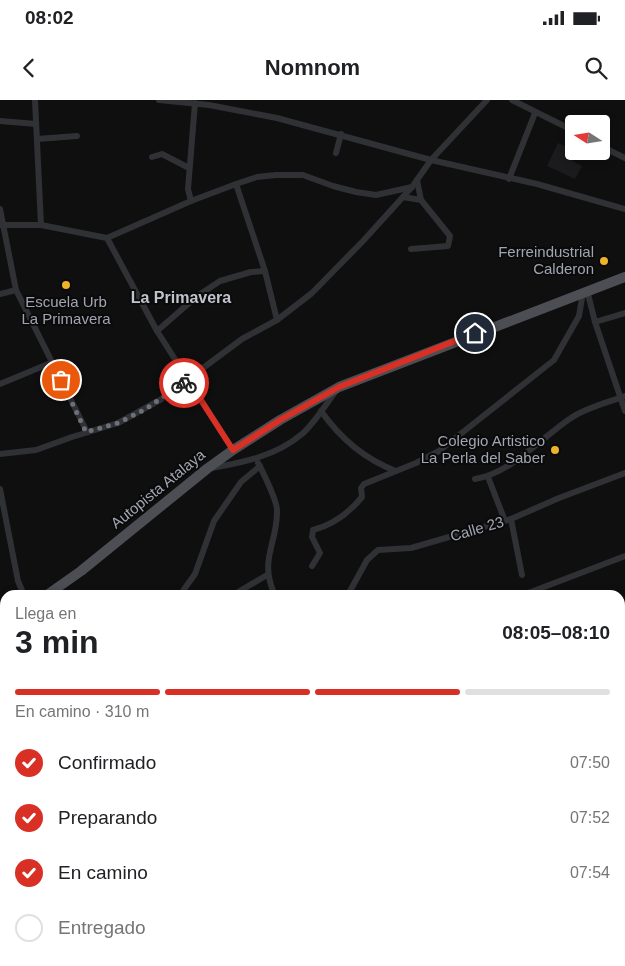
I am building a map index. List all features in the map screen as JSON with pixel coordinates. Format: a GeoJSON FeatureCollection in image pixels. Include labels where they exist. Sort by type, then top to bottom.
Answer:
{"type":"FeatureCollection","features":[{"type":"Feature","properties":{"kind":"main road","name":"Autopista Atalaya"},"geometry":{"type":"LineString","coordinates":[[57,590],[233,450],[280,420],[339,387],[625,277]]}},
{"type":"Feature","properties":{"kind":"street"},"geometry":{"type":"LineString","coordinates":[[35,100],[41,224]]}},
{"type":"Feature","properties":{"kind":"street"},"geometry":{"type":"LineString","coordinates":[[163,100],[195,103],[277,118],[431,160],[537,184],[625,209]]}},
{"type":"Feature","properties":{"kind":"street"},"geometry":{"type":"LineString","coordinates":[[0,454],[36,450],[118,423],[144,410],[188,380],[242,339],[277,320],[312,293],[363,241],[403,198],[431,160],[487,100]]}},
{"type":"Feature","properties":{"kind":"street"},"geometry":{"type":"LineString","coordinates":[[512,100],[565,127]]}},
{"type":"Feature","properties":{"kind":"street"},"geometry":{"type":"LineString","coordinates":[[191,200],[188,189],[195,103]]}},
{"type":"Feature","properties":{"kind":"street"},"geometry":{"type":"LineString","coordinates":[[509,179],[535,113]]}},
{"type":"Feature","properties":{"kind":"street"},"geometry":{"type":"LineString","coordinates":[[0,121],[36,124]]}},
{"type":"Feature","properties":{"kind":"street"},"geometry":{"type":"LineString","coordinates":[[336,153],[341,134]]}},
{"type":"Feature","properties":{"kind":"street"},"geometry":{"type":"LineString","coordinates":[[37,139],[77,136]]}},
{"type":"Feature","properties":{"kind":"street"},"geometry":{"type":"LineString","coordinates":[[610,150],[625,158]]}},
{"type":"Feature","properties":{"kind":"street"},"geometry":{"type":"LineString","coordinates":[[152,157],[162,154],[189,168]]}},
{"type":"Feature","properties":{"kind":"street"},"geometry":{"type":"LineString","coordinates":[[2,224],[41,224],[107,238],[191,200],[257,177],[276,175],[303,175],[356,192],[376,194],[412,187]]}},
{"type":"Feature","properties":{"kind":"street"},"geometry":{"type":"LineString","coordinates":[[411,249],[448,246],[450,241],[450,236],[421,200],[417,180]]}},
{"type":"Feature","properties":{"kind":"street"},"geometry":{"type":"LineString","coordinates":[[236,184],[265,271],[277,320]]}},
{"type":"Feature","properties":{"kind":"street"},"geometry":{"type":"LineString","coordinates":[[403,198],[421,200]]}},
{"type":"Feature","properties":{"kind":"street"},"geometry":{"type":"LineString","coordinates":[[0,209],[16,290],[86,432]]}},
{"type":"Feature","properties":{"kind":"street"},"geometry":{"type":"LineString","coordinates":[[107,238],[157,330],[233,450]]}},
{"type":"Feature","properties":{"kind":"street"},"geometry":{"type":"LineString","coordinates":[[157,330],[220,281],[234,276],[265,271]]}},
{"type":"Feature","properties":{"kind":"street"},"geometry":{"type":"LineString","coordinates":[[0,294],[16,290]]}},
{"type":"Feature","properties":{"kind":"street"},"geometry":{"type":"LineString","coordinates":[[585,291],[622,397],[625,412]]}},
{"type":"Feature","properties":{"kind":"street"},"geometry":{"type":"LineString","coordinates":[[312,566],[320,553],[312,537],[313,530],[334,523],[358,503],[362,497],[361,488],[364,484],[416,463],[439,451],[554,360],[580,316],[585,291]]}},
{"type":"Feature","properties":{"kind":"street"},"geometry":{"type":"LineString","coordinates":[[595,322],[625,313]]}},
{"type":"Feature","properties":{"kind":"street"},"geometry":{"type":"LineString","coordinates":[[0,384],[53,362]]}},
{"type":"Feature","properties":{"kind":"street"},"geometry":{"type":"LineString","coordinates":[[208,468],[257,459],[284,446],[303,433],[339,387]]}},
{"type":"Feature","properties":{"kind":"street"},"geometry":{"type":"LineString","coordinates":[[475,479],[488,477],[523,455],[573,416],[622,397]]}},
{"type":"Feature","properties":{"kind":"street"},"geometry":{"type":"LineString","coordinates":[[321,411],[348,442],[367,457],[396,470]]}},
{"type":"Feature","properties":{"kind":"street"},"geometry":{"type":"LineString","coordinates":[[257,459],[278,508],[267,575],[273,590]]}},
{"type":"Feature","properties":{"kind":"street"},"geometry":{"type":"LineString","coordinates":[[183,590],[194,574],[214,521],[241,482],[260,466]]}},
{"type":"Feature","properties":{"kind":"street","name":"Calle 23"},"geometry":{"type":"LineString","coordinates":[[350,590],[367,560],[378,550],[411,548],[508,520],[558,498],[625,473]]}},
{"type":"Feature","properties":{"kind":"street"},"geometry":{"type":"LineString","coordinates":[[488,477],[508,520],[522,575]]}},
{"type":"Feature","properties":{"kind":"street"},"geometry":{"type":"LineString","coordinates":[[0,490],[3,518],[22,590]]}},
{"type":"Feature","properties":{"kind":"street"},"geometry":{"type":"LineString","coordinates":[[536,590],[625,556]]}},
{"type":"Feature","properties":{"kind":"street"},"geometry":{"type":"LineString","coordinates":[[242,590],[267,575]]}},
{"type":"Feature","properties":{"kind":"shaded area"},"geometry":{"type":"Polygon","coordinates":[[[558,143],[565,146],[565,160],[571,160],[582,166],[575,179],[547,166],[558,143]]]}},
{"type":"Feature","properties":{"kind":"way so far"},"geometry":{"type":"LineString","coordinates":[[61,380],[86,432],[118,423],[144,410],[184,383]]}},
{"type":"Feature","properties":{"kind":"place","name":"Ferreindustrial Calderon"},"geometry":{"type":"Point","coordinates":[604,261]}},
{"type":"Feature","properties":{"kind":"place","name":"Escuela Urb La Primavera"},"geometry":{"type":"Point","coordinates":[66,285]}},
{"type":"Feature","properties":{"kind":"place","name":"Colegio Artistico La Perla del Saber"},"geometry":{"type":"Point","coordinates":[555,450]}},
{"type":"Feature","properties":{"kind":"district","name":"La Primavera"},"geometry":{"type":"Point","coordinates":[181,297]}},
{"type":"Feature","properties":{"kind":"route"},"geometry":{"type":"LineString","coordinates":[[184,383],[188,380],[233,450],[280,420],[339,387],[475,333]]}}]}
